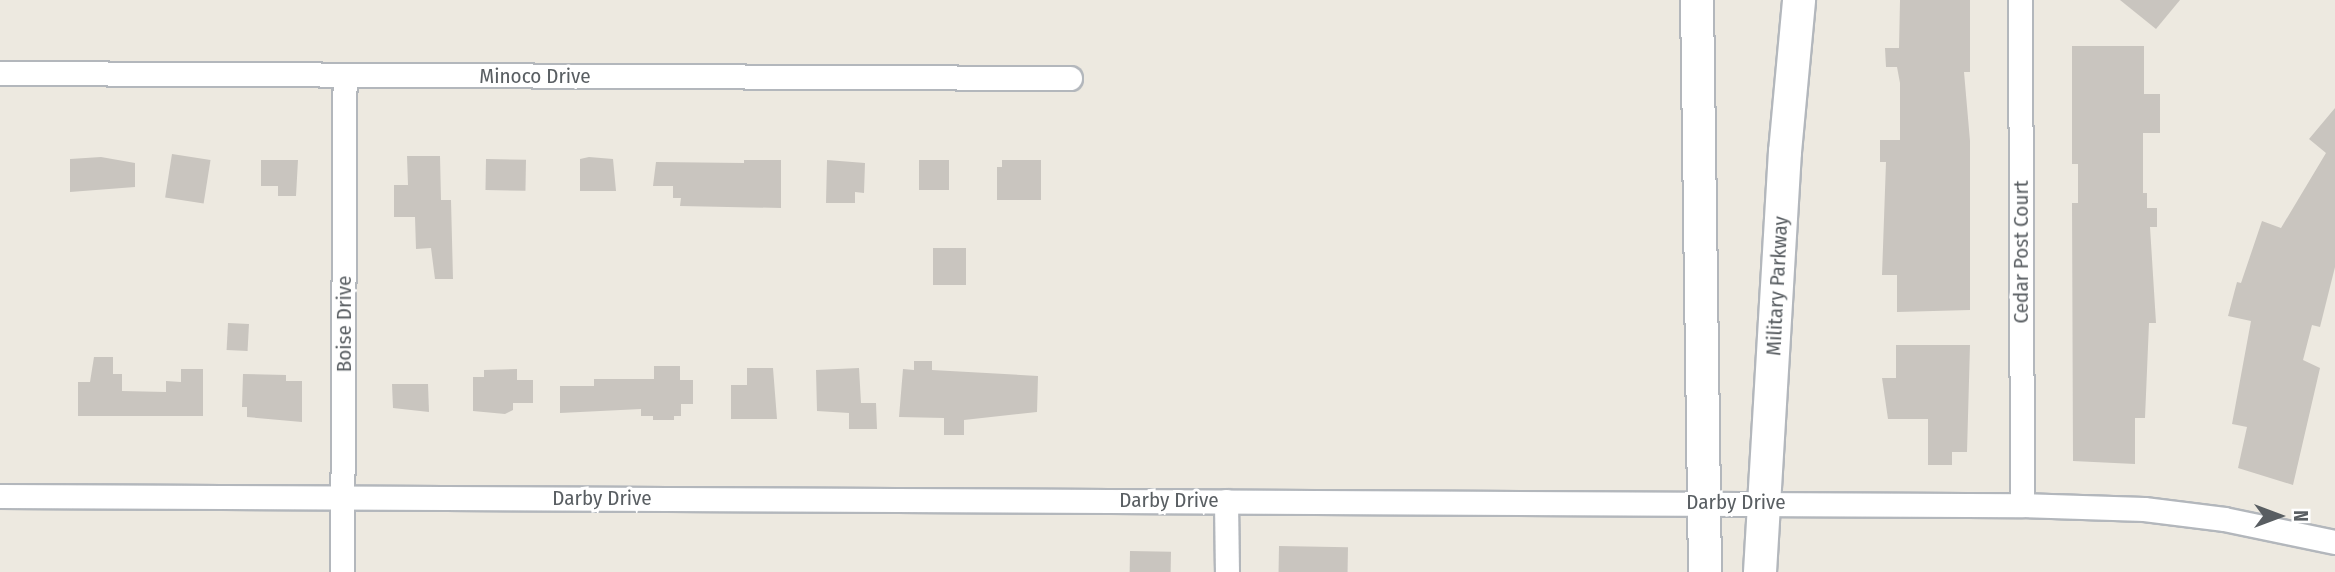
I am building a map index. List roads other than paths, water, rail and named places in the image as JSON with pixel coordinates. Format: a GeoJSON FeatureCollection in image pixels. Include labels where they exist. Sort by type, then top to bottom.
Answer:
{"type":"FeatureCollection","features":[{"type":"Feature","properties":{"kind":"main road"},"geometry":{"type":"LineString","coordinates":[[1697,0],[1705,572]]}},
{"type":"Feature","properties":{"kind":"main road","name":"Military Parkway"},"geometry":{"type":"LineString","coordinates":[[1760,572],[1799,0]]}},
{"type":"Feature","properties":{"kind":"street","name":"Cedar Post Court"},"geometry":{"type":"LineString","coordinates":[[2020,0],[2022,505]]}},
{"type":"Feature","properties":{"kind":"street","name":"Minoco Drive"},"geometry":{"type":"LineString","coordinates":[[0,73],[1070,78]]}},
{"type":"Feature","properties":{"kind":"street","name":"Boise Drive"},"geometry":{"type":"LineString","coordinates":[[342,572],[345,75]]}},
{"type":"Feature","properties":{"kind":"street","name":"Darby Drive"},"geometry":{"type":"LineString","coordinates":[[0,496],[2022,505],[2144,509],[2224,519],[2335,542]]}},
{"type":"Feature","properties":{"kind":"street"},"geometry":{"type":"LineString","coordinates":[[1226,501],[1227,572]]}}]}
